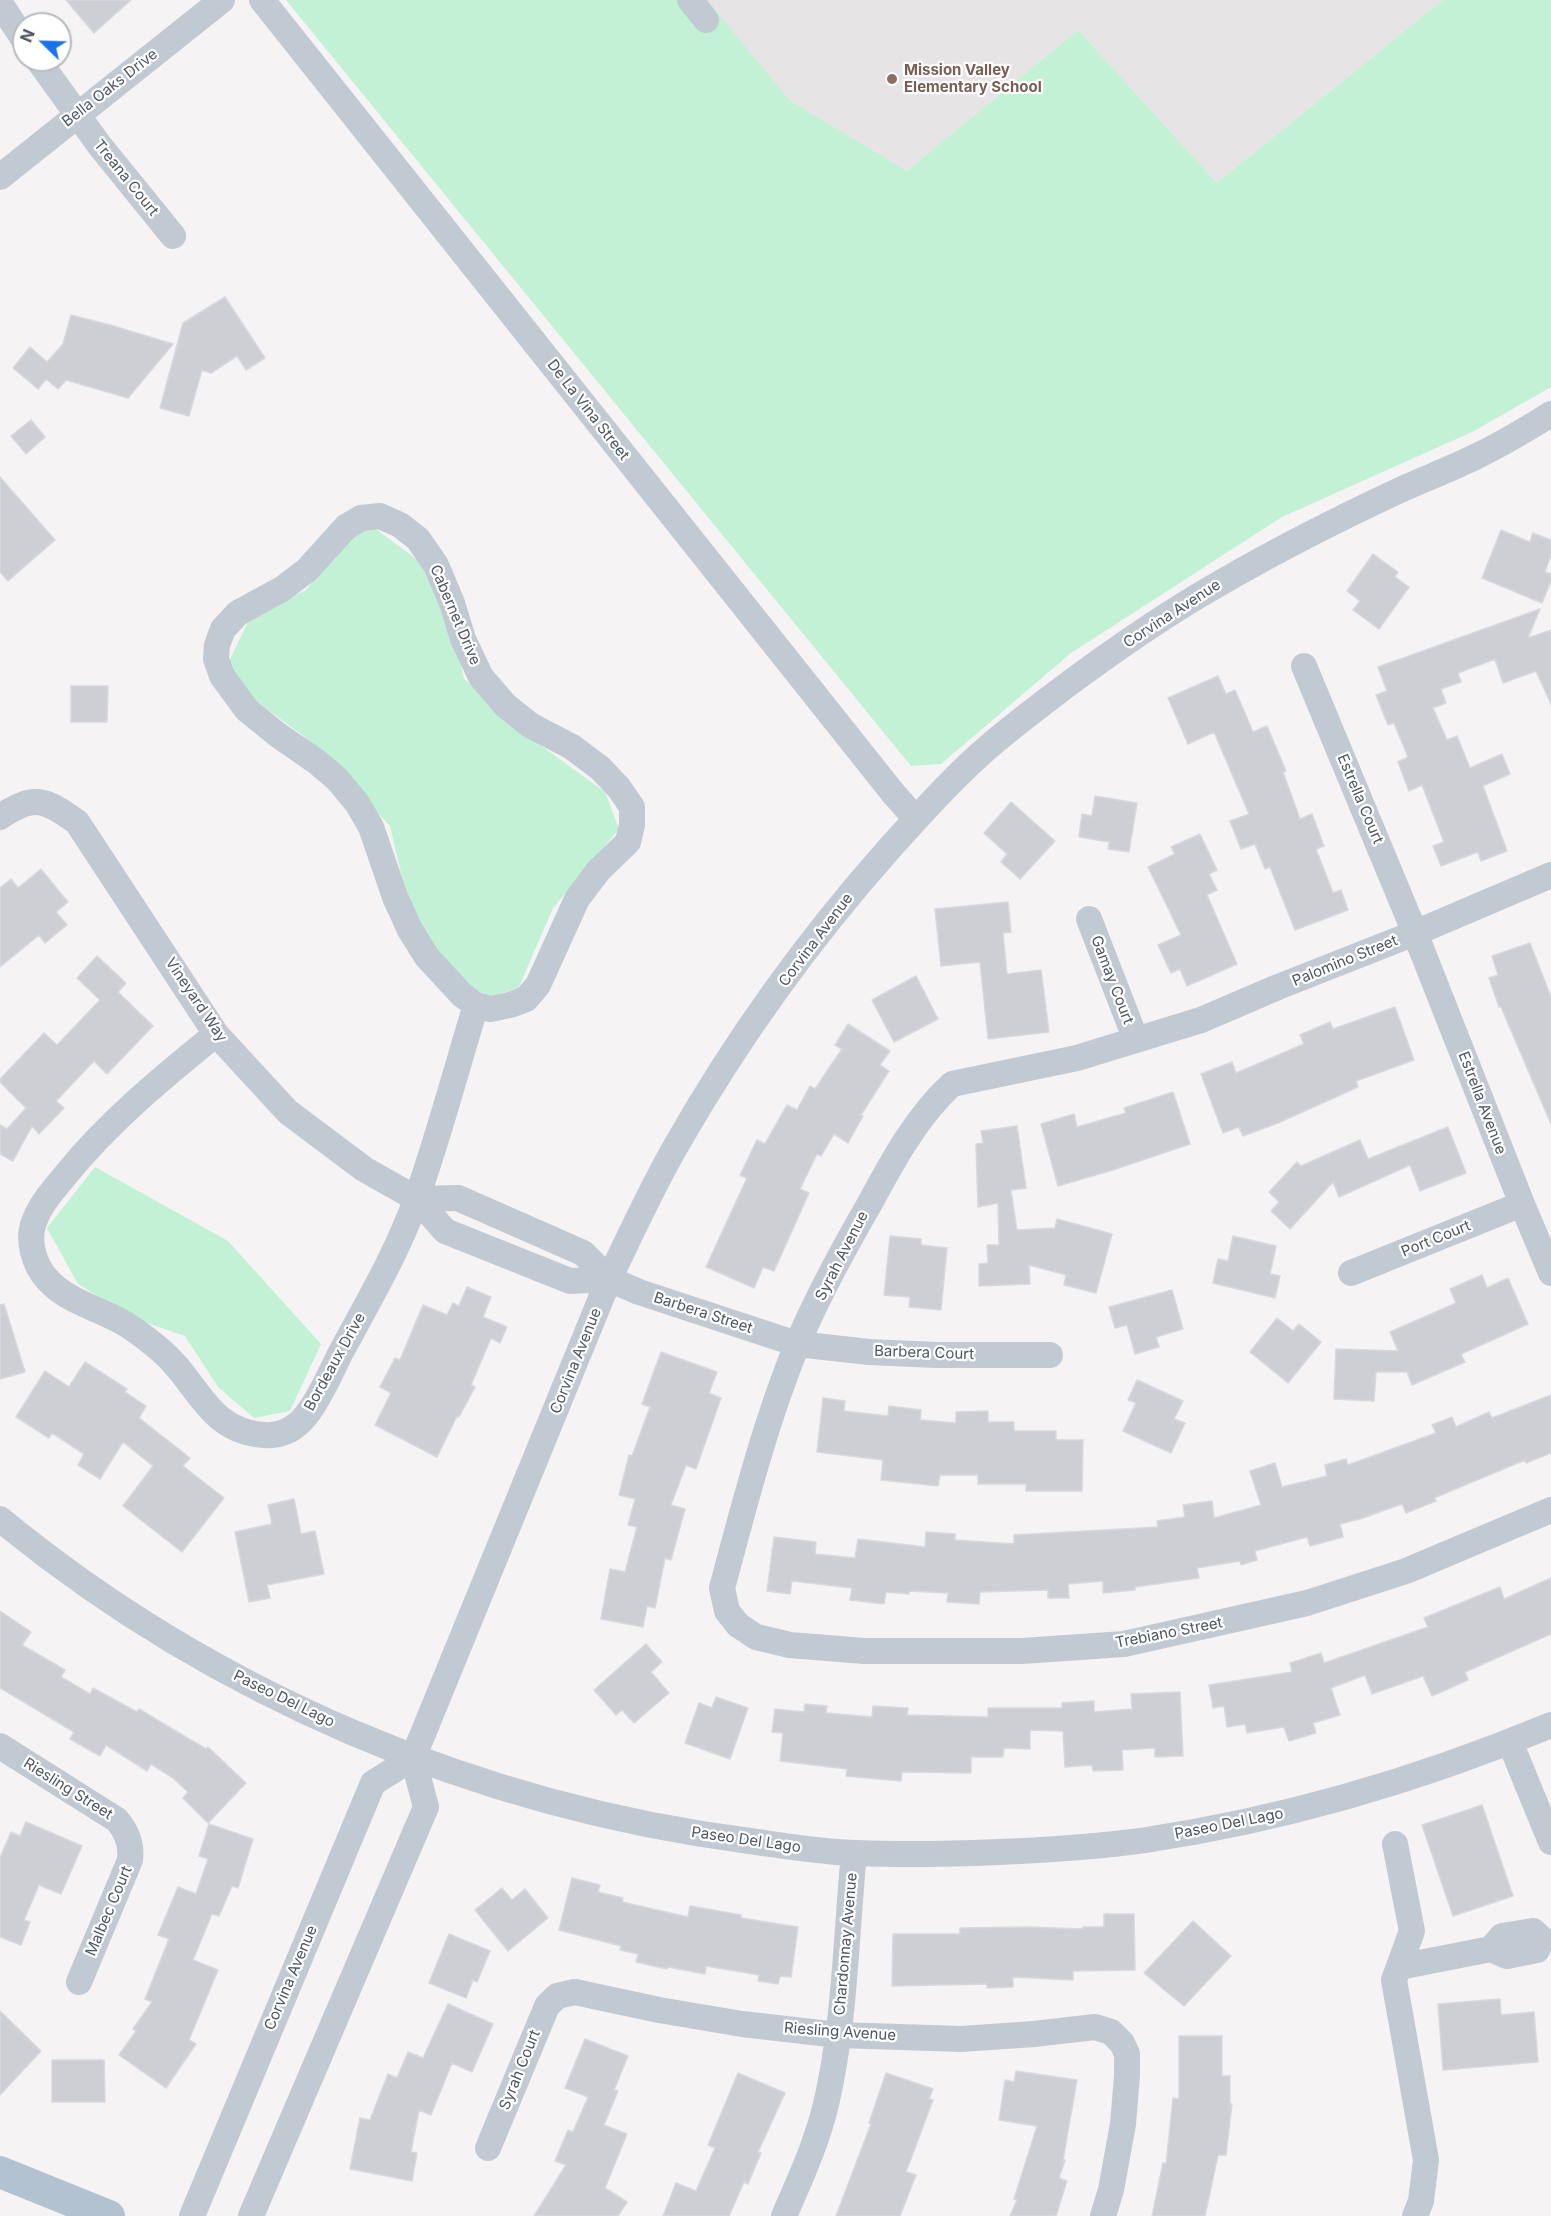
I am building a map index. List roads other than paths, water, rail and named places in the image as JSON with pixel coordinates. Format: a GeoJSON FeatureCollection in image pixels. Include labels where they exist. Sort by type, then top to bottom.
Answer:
{"type":"FeatureCollection","features":[{"type":"Feature","properties":{"kind":"main road"},"geometry":{"type":"LineString","coordinates":[[0,2172],[109,2216]]}},
{"type":"Feature","properties":{"kind":"street","name":"Bella Oaks Drive"},"geometry":{"type":"LineString","coordinates":[[0,177],[222,0]]}},
{"type":"Feature","properties":{"kind":"street","name":"De La Vina Street"},"geometry":{"type":"LineString","coordinates":[[262,0],[878,775],[916,819]]}},
{"type":"Feature","properties":{"kind":"street"},"geometry":{"type":"LineString","coordinates":[[690,0],[706,20]]}},
{"type":"Feature","properties":{"kind":"street"},"geometry":{"type":"LineString","coordinates":[[0,3],[12,22]]}},
{"type":"Feature","properties":{"kind":"street","name":"Treana Court"},"geometry":{"type":"LineString","coordinates":[[46,72],[76,115],[173,236]]}},
{"type":"Feature","properties":{"kind":"street","name":"Corvina Avenue"},"geometry":{"type":"LineString","coordinates":[[192,2216],[373,1783],[412,1758],[609,1279],[640,1214],[677,1145],[755,1021],[852,891],[916,819],[975,759],[1028,715],[1160,620],[1295,541],[1398,491],[1480,455],[1551,414]]}},
{"type":"Feature","properties":{"kind":"street","name":"Cabernet Drive"},"geometry":{"type":"LineString","coordinates":[[380,516],[400,525],[418,539],[436,565],[481,677],[506,705],[530,725],[572,747],[600,768],[619,788],[632,807],[632,825],[627,842],[598,871],[577,899],[538,985],[526,999],[510,1005],[490,1008],[476,1005],[462,995],[427,957],[411,930],[395,897],[371,827],[357,803],[337,779],[317,762],[247,710],[222,676],[216,659],[216,645],[223,629],[238,613],[282,589],[307,570],[346,527],[362,518],[380,516]]}},
{"type":"Feature","properties":{"kind":"street","name":"Estrella Court"},"geometry":{"type":"LineString","coordinates":[[1304,666],[1416,933]]}},
{"type":"Feature","properties":{"kind":"street","name":"Vineyard Way"},"geometry":{"type":"LineString","coordinates":[[0,817],[19,804],[38,801],[60,810],[77,822],[216,1034],[288,1112],[364,1169],[417,1198],[445,1231],[570,1281],[609,1279]]}},
{"type":"Feature","properties":{"kind":"street","name":"Palomino Street"},"geometry":{"type":"LineString","coordinates":[[1136,1040],[1201,1020],[1416,933],[1551,875]]}},
{"type":"Feature","properties":{"kind":"street","name":"Gamay Court"},"geometry":{"type":"LineString","coordinates":[[1089,919],[1136,1040]]}},
{"type":"Feature","properties":{"kind":"street","name":"Estrella Avenue"},"geometry":{"type":"LineString","coordinates":[[1416,933],[1551,1273]]}},
{"type":"Feature","properties":{"kind":"street","name":"Bordeaux Drive"},"geometry":{"type":"LineString","coordinates":[[216,1034],[162,1077],[124,1111],[86,1150],[49,1196],[33,1223],[32,1243],[35,1261],[45,1278],[62,1292],[122,1322],[144,1336],[164,1353],[217,1418],[231,1427],[268,1435],[288,1432],[302,1421],[325,1384],[400,1242],[417,1198],[476,1005]]}},
{"type":"Feature","properties":{"kind":"street","name":"Syrah Avenue"},"geometry":{"type":"LineString","coordinates":[[738,1625],[727,1611],[722,1588],[768,1428],[797,1344],[845,1247],[885,1175],[925,1114],[952,1084],[1077,1058],[1136,1040]]}},
{"type":"Feature","properties":{"kind":"street","name":"Vineyard Way"},"geometry":{"type":"LineString","coordinates":[[417,1198],[458,1198],[583,1253],[609,1279]]}},
{"type":"Feature","properties":{"kind":"street","name":"Port Court"},"geometry":{"type":"LineString","coordinates":[[1351,1273],[1522,1204]]}},
{"type":"Feature","properties":{"kind":"street","name":"Barbera Street"},"geometry":{"type":"LineString","coordinates":[[609,1279],[639,1292],[797,1344]]}},
{"type":"Feature","properties":{"kind":"street","name":"Barbera Court"},"geometry":{"type":"LineString","coordinates":[[797,1344],[869,1352],[938,1355],[1050,1355]]}},
{"type":"Feature","properties":{"kind":"street","name":"Trebiano Street"},"geometry":{"type":"LineString","coordinates":[[738,1625],[756,1637],[790,1646],[864,1651],[1022,1651],[1124,1644],[1307,1603],[1406,1570],[1551,1510]]}},
{"type":"Feature","properties":{"kind":"street","name":"Paseo Del Lago"},"geometry":{"type":"LineString","coordinates":[[0,1519],[75,1576],[185,1647],[292,1705],[412,1758],[536,1798],[636,1822],[738,1840],[854,1853],[1018,1851],[1101,1845],[1189,1833],[1332,1802],[1419,1775],[1551,1725]]}},
{"type":"Feature","properties":{"kind":"street"},"geometry":{"type":"LineString","coordinates":[[1510,1742],[1551,1842]]}},
{"type":"Feature","properties":{"kind":"street","name":"Riesling Street"},"geometry":{"type":"LineString","coordinates":[[0,1746],[117,1820],[124,1828],[128,1839]]}},
{"type":"Feature","properties":{"kind":"street"},"geometry":{"type":"LineString","coordinates":[[251,2216],[426,1807],[412,1758]]}},
{"type":"Feature","properties":{"kind":"street","name":"Malbec Court"},"geometry":{"type":"LineString","coordinates":[[79,1982],[130,1860],[131,1849],[128,1839]]}},
{"type":"Feature","properties":{"kind":"street"},"geometry":{"type":"LineString","coordinates":[[1395,1844],[1412,1931],[1394,1980],[1426,2160],[1421,2201],[1415,2216]]}},
{"type":"Feature","properties":{"kind":"street","name":"Chardonnay Avenue"},"geometry":{"type":"LineString","coordinates":[[784,2216],[815,2143],[826,2103],[838,2035],[854,1853]]}},
{"type":"Feature","properties":{"kind":"street"},"geometry":{"type":"LineString","coordinates":[[1399,1968],[1491,1948],[1507,1956],[1537,1950],[1547,1938]]}},
{"type":"Feature","properties":{"kind":"street","name":"Riesling Avenue"},"geometry":{"type":"LineString","coordinates":[[557,1996],[575,1992],[742,2024],[838,2035],[961,2039],[1095,2027],[1111,2032],[1122,2043],[1127,2054],[1123,2124],[1111,2190],[1103,2216]]}},
{"type":"Feature","properties":{"kind":"street","name":"Syrah Court"},"geometry":{"type":"LineString","coordinates":[[488,2148],[547,2006],[557,1996]]}},
{"type":"Feature","properties":{"kind":"place","name":"Mission Valley Elementary School"},"geometry":{"type":"Point","coordinates":[892,79]}}]}
